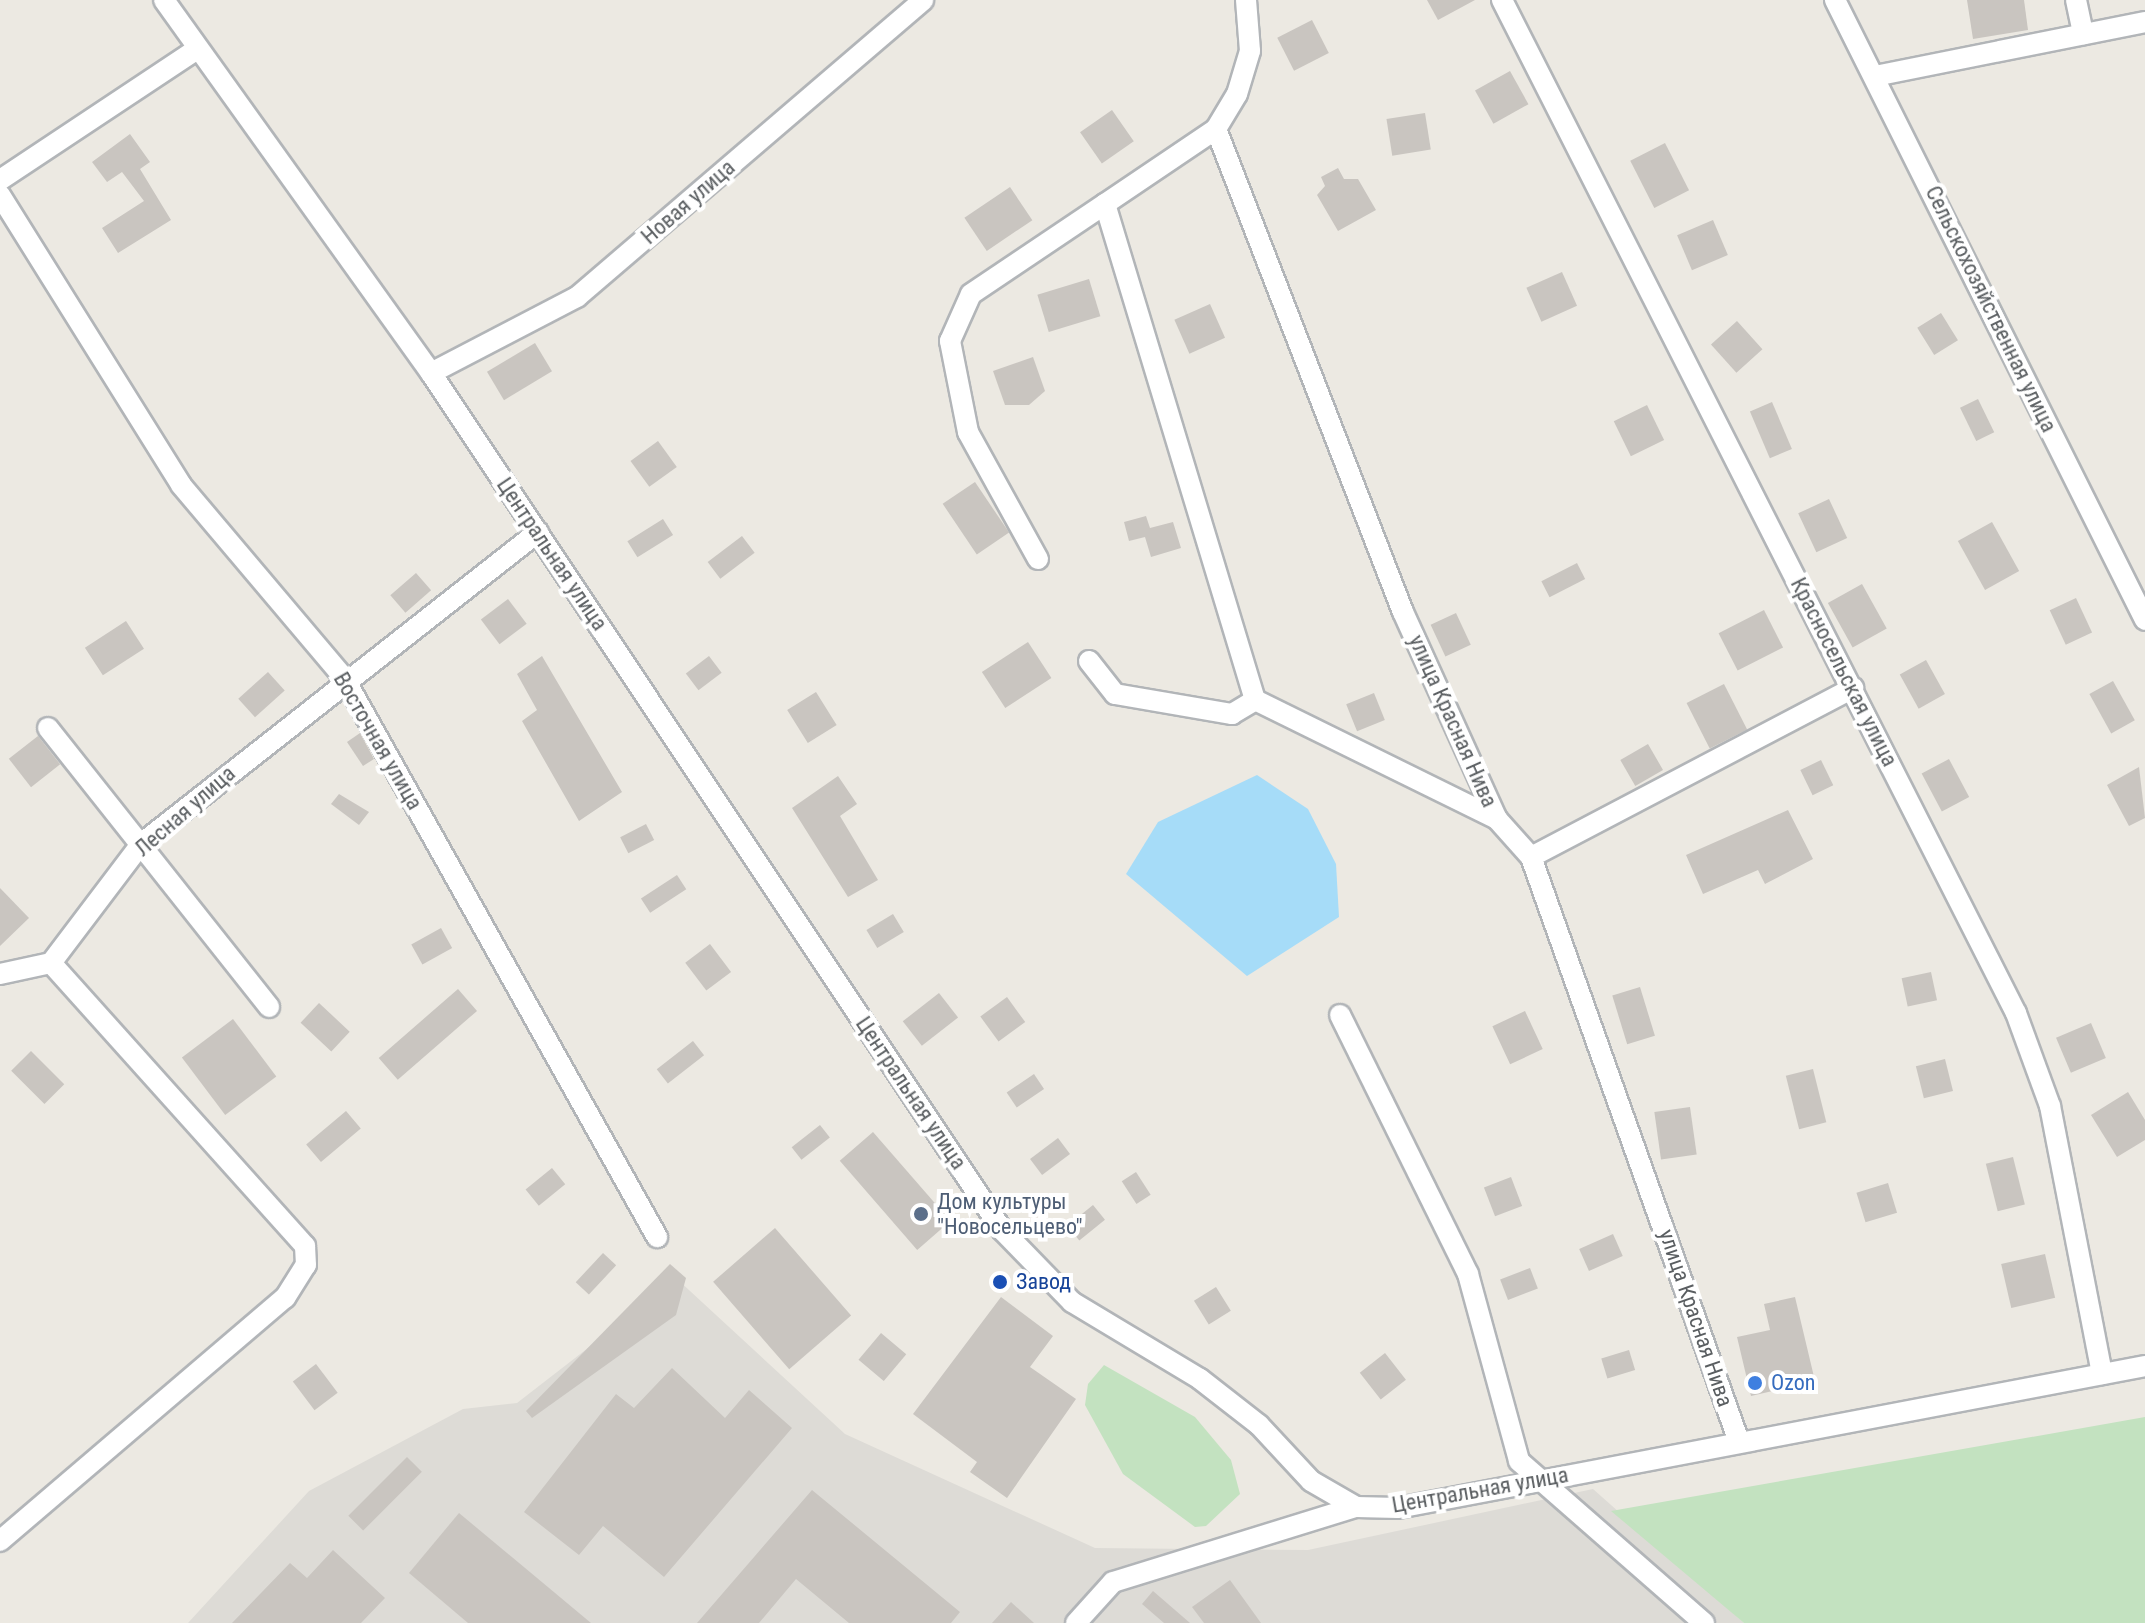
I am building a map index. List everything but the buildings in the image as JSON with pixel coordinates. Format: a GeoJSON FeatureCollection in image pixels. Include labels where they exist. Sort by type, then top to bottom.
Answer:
{"type":"FeatureCollection","features":[{"type":"Feature","properties":{"kind":"street","name":"Центральная улица"},"geometry":{"type":"LineString","coordinates":[[164,0],[431,373],[1035,1270],[1072,1302],[1200,1379],[1259,1425],[1311,1481],[1356,1507],[1398,1508],[1738,1439],[2145,1366]]}},
{"type":"Feature","properties":{"kind":"street","name":"Новая улица"},"geometry":{"type":"LineString","coordinates":[[431,373],[577,297],[923,0]]}},
{"type":"Feature","properties":{"kind":"street"},"geometry":{"type":"LineString","coordinates":[[1038,559],[968,432],[950,341],[971,294],[1216,129],[1237,94],[1250,51],[1246,0]]}},
{"type":"Feature","properties":{"kind":"street","name":"Красносельская улица"},"geometry":{"type":"LineString","coordinates":[[1502,0],[2016,1013],[2045,1092],[2102,1374]]}},
{"type":"Feature","properties":{"kind":"street","name":"Сельскохозяйственная улица"},"geometry":{"type":"LineString","coordinates":[[1835,0],[2145,620]]}},
{"type":"Feature","properties":{"kind":"street"},"geometry":{"type":"LineString","coordinates":[[2076,0],[2083,34]]}},
{"type":"Feature","properties":{"kind":"street"},"geometry":{"type":"LineString","coordinates":[[1875,76],[2145,22]]}},
{"type":"Feature","properties":{"kind":"street"},"geometry":{"type":"LineString","coordinates":[[0,180],[197,49]]}},
{"type":"Feature","properties":{"kind":"street","name":"улица Красная Нива"},"geometry":{"type":"LineString","coordinates":[[1216,129],[1403,612],[1497,819],[1531,857],[1738,1439]]}},
{"type":"Feature","properties":{"kind":"street","name":"Восточная улица"},"geometry":{"type":"LineString","coordinates":[[0,195],[181,485],[344,678],[657,1237]]}},
{"type":"Feature","properties":{"kind":"street"},"geometry":{"type":"LineString","coordinates":[[1105,204],[1255,700],[1497,819]]}},
{"type":"Feature","properties":{"kind":"street","name":"Лесная улица"},"geometry":{"type":"LineString","coordinates":[[51,963],[141,844],[344,678],[538,532]]}},
{"type":"Feature","properties":{"kind":"street"},"geometry":{"type":"LineString","coordinates":[[1089,661],[1115,694],[1232,714],[1255,700]]}},
{"type":"Feature","properties":{"kind":"street"},"geometry":{"type":"LineString","coordinates":[[1531,857],[1853,688]]}},
{"type":"Feature","properties":{"kind":"street"},"geometry":{"type":"LineString","coordinates":[[48,728],[269,1007]]}},
{"type":"Feature","properties":{"kind":"street"},"geometry":{"type":"LineString","coordinates":[[0,974],[51,963],[305,1246],[306,1265],[285,1298],[0,1541]]}},
{"type":"Feature","properties":{"kind":"street"},"geometry":{"type":"LineString","coordinates":[[1340,1015],[1468,1274],[1519,1461],[1536,1481],[1704,1623]]}},
{"type":"Feature","properties":{"kind":"street"},"geometry":{"type":"LineString","coordinates":[[1076,1623],[1113,1582],[1356,1507]]}},
{"type":"Feature","properties":{"kind":"shaded area"},"geometry":{"type":"Polygon","coordinates":[[[677,1279],[845,1434],[1095,1548],[1308,1550],[1593,1489],[1744,1623],[188,1623],[309,1491],[463,1409],[517,1403],[677,1279]]]}},
{"type":"Feature","properties":{"kind":"green space"},"geometry":{"type":"Polygon","coordinates":[[[1104,1365],[1195,1417],[1231,1460],[1240,1494],[1206,1526],[1195,1527],[1123,1474],[1085,1405],[1088,1384],[1104,1365]]]}},
{"type":"Feature","properties":{"kind":"green space"},"geometry":{"type":"Polygon","coordinates":[[[2145,1417],[2145,1623],[1744,1623],[1611,1511],[2145,1417]]]}},
{"type":"Feature","properties":{"kind":"water"},"geometry":{"type":"Polygon","coordinates":[[[1257,775],[1308,809],[1336,864],[1339,917],[1247,976],[1126,874],[1158,822],[1257,775]]]}},
{"type":"Feature","properties":{"kind":"place","name":"Дом культуры \"Новосельцево\""},"geometry":{"type":"Point","coordinates":[921,1214]}},
{"type":"Feature","properties":{"kind":"place","name":"Завод"},"geometry":{"type":"Point","coordinates":[1000,1282]}},
{"type":"Feature","properties":{"kind":"place","name":"Ozon"},"geometry":{"type":"Point","coordinates":[1755,1383]}}]}
